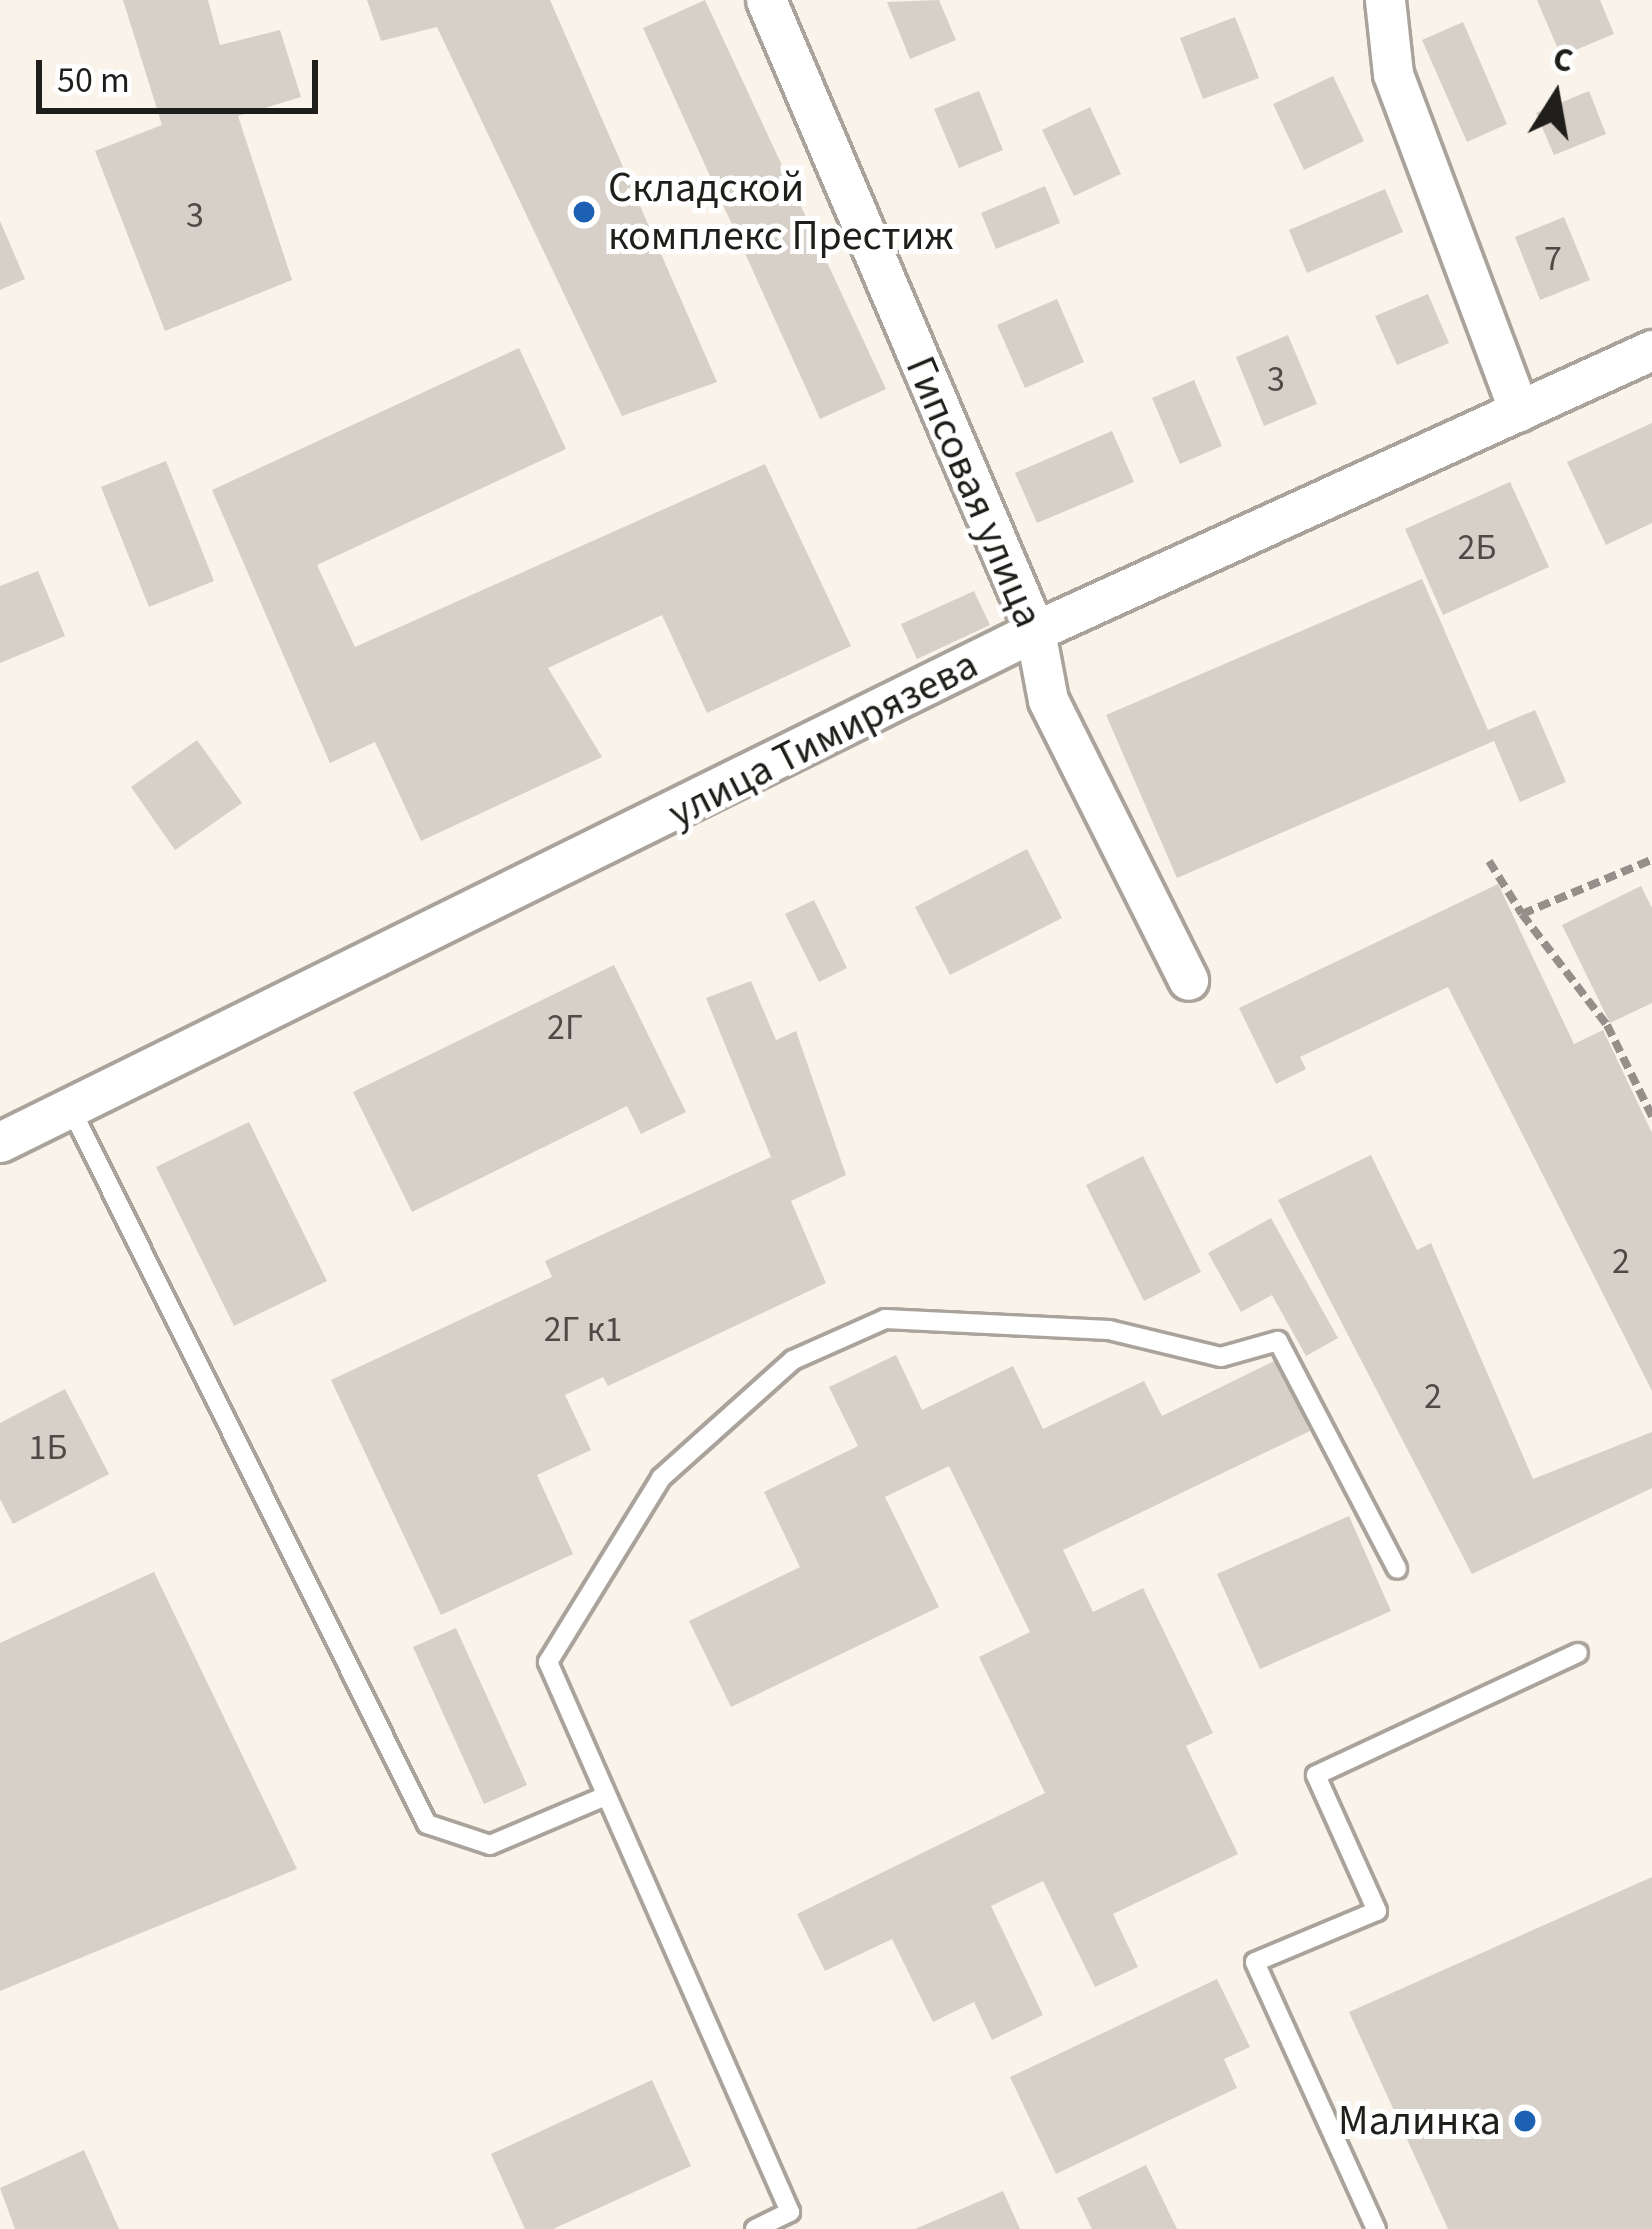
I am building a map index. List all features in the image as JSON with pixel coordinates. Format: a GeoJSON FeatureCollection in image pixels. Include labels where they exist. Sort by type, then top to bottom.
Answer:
{"type":"FeatureCollection","features":[{"type":"Feature","properties":{"kind":"street","name":"Гипсовая улица"},"geometry":{"type":"LineString","coordinates":[[766,0],[1034,632],[1048,700],[1187,980]]}},
{"type":"Feature","properties":{"kind":"street"},"geometry":{"type":"LineString","coordinates":[[1385,0],[1393,74],[1519,411]]}},
{"type":"Feature","properties":{"kind":"street","name":"улица Тимирязева"},"geometry":{"type":"LineString","coordinates":[[0,1142],[1034,632],[1652,350]]}},
{"type":"Feature","properties":{"kind":"lane"},"geometry":{"type":"LineString","coordinates":[[70,1107],[428,1824],[490,1845],[603,1797]]}},
{"type":"Feature","properties":{"kind":"lane"},"geometry":{"type":"LineString","coordinates":[[754,2229],[790,2212],[603,1797],[548,1662],[661,1478],[793,1360],[885,1319],[1109,1330],[1221,1357],[1278,1341],[1397,1569]]}},
{"type":"Feature","properties":{"kind":"lane"},"geometry":{"type":"LineString","coordinates":[[1376,2229],[1255,1962],[1377,1911],[1316,1774],[1578,1653]]}},
{"type":"Feature","properties":{"kind":"path"},"geometry":{"type":"LineString","coordinates":[[1522,914],[1651,860]]}},
{"type":"Feature","properties":{"kind":"path"},"geometry":{"type":"LineString","coordinates":[[1489,861],[1522,914],[1607,1025],[1652,1116]]}},
{"type":"Feature","properties":{"kind":"building"},"geometry":{"type":"Polygon","coordinates":[[[123,0],[208,0],[220,45],[280,30],[301,97],[238,116],[292,280],[165,331],[95,151],[162,125],[123,0]]]}},
{"type":"Feature","properties":{"kind":"building","name":"Складской комплекс Престиж"},"geometry":{"type":"Polygon","coordinates":[[[367,0],[550,0],[717,382],[622,416],[437,27],[381,41],[367,0]]]}},
{"type":"Feature","properties":{"kind":"building"},"geometry":{"type":"Polygon","coordinates":[[[705,0],[886,389],[820,419],[643,28],[705,0]]]}},
{"type":"Feature","properties":{"kind":"building"},"geometry":{"type":"Polygon","coordinates":[[[939,0],[956,40],[910,59],[887,2],[939,0]]]}},
{"type":"Feature","properties":{"kind":"building"},"geometry":{"type":"Polygon","coordinates":[[[1537,0],[1600,0],[1614,34],[1561,56],[1537,0]]]}},
{"type":"Feature","properties":{"kind":"building"},"geometry":{"type":"Polygon","coordinates":[[[1235,17],[1259,78],[1203,99],[1180,38],[1235,17]]]}},
{"type":"Feature","properties":{"kind":"building"},"geometry":{"type":"Polygon","coordinates":[[[1463,22],[1507,124],[1467,142],[1422,40],[1463,22]]]}},
{"type":"Feature","properties":{"kind":"building"},"geometry":{"type":"Polygon","coordinates":[[[1333,76],[1364,141],[1304,170],[1273,104],[1333,76]]]}},
{"type":"Feature","properties":{"kind":"building"},"geometry":{"type":"Polygon","coordinates":[[[979,91],[1003,150],[959,168],[934,109],[979,91]]]}},
{"type":"Feature","properties":{"kind":"building"},"geometry":{"type":"Polygon","coordinates":[[[1589,91],[1606,134],[1554,155],[1536,113],[1589,91]]]}},
{"type":"Feature","properties":{"kind":"building"},"geometry":{"type":"Polygon","coordinates":[[[1090,107],[1121,174],[1074,196],[1042,130],[1090,107]]]}},
{"type":"Feature","properties":{"kind":"building"},"geometry":{"type":"Polygon","coordinates":[[[1045,186],[1060,223],[996,249],[981,213],[1045,186]]]}},
{"type":"Feature","properties":{"kind":"building"},"geometry":{"type":"Polygon","coordinates":[[[1385,189],[1403,232],[1307,273],[1289,230],[1385,189]]]}},
{"type":"Feature","properties":{"kind":"building"},"geometry":{"type":"Polygon","coordinates":[[[1564,217],[1590,280],[1540,300],[1515,237],[1564,217]]]}},
{"type":"Feature","properties":{"kind":"building"},"geometry":{"type":"Polygon","coordinates":[[[0,221],[25,279],[0,290],[0,221]]]}},
{"type":"Feature","properties":{"kind":"building"},"geometry":{"type":"Polygon","coordinates":[[[1428,294],[1449,343],[1397,365],[1375,316],[1428,294]]]}},
{"type":"Feature","properties":{"kind":"building"},"geometry":{"type":"Polygon","coordinates":[[[1057,299],[1084,362],[1025,388],[997,325],[1057,299]]]}},
{"type":"Feature","properties":{"kind":"building"},"geometry":{"type":"Polygon","coordinates":[[[1288,335],[1317,404],[1264,426],[1236,357],[1288,335]]]}},
{"type":"Feature","properties":{"kind":"building"},"geometry":{"type":"Polygon","coordinates":[[[519,348],[566,449],[317,565],[355,647],[765,464],[851,646],[707,713],[662,615],[548,668],[602,757],[421,841],[375,742],[330,763],[212,490],[519,348]]]}},
{"type":"Feature","properties":{"kind":"building"},"geometry":{"type":"Polygon","coordinates":[[[1194,380],[1222,446],[1180,464],[1152,398],[1194,380]]]}},
{"type":"Feature","properties":{"kind":"building"},"geometry":{"type":"Polygon","coordinates":[[[1652,423],[1652,523],[1606,545],[1567,462],[1652,423]]]}},
{"type":"Feature","properties":{"kind":"building"},"geometry":{"type":"Polygon","coordinates":[[[1112,431],[1134,482],[1037,523],[1015,473],[1112,431]]]}},
{"type":"Feature","properties":{"kind":"building"},"geometry":{"type":"Polygon","coordinates":[[[166,461],[214,581],[149,607],[101,487],[166,461]]]}},
{"type":"Feature","properties":{"kind":"building"},"geometry":{"type":"Polygon","coordinates":[[[1510,482],[1549,567],[1443,615],[1405,529],[1510,482]]]}},
{"type":"Feature","properties":{"kind":"building"},"geometry":{"type":"Polygon","coordinates":[[[38,571],[65,636],[0,663],[0,586],[38,571]]]}},
{"type":"Feature","properties":{"kind":"building"},"geometry":{"type":"Polygon","coordinates":[[[1422,579],[1488,730],[1535,710],[1566,782],[1520,802],[1494,741],[1177,878],[1106,715],[1422,579]]]}},
{"type":"Feature","properties":{"kind":"building"},"geometry":{"type":"Polygon","coordinates":[[[974,591],[990,625],[917,659],[901,624],[974,591]]]}},
{"type":"Feature","properties":{"kind":"building"},"geometry":{"type":"Polygon","coordinates":[[[197,740],[242,803],[175,850],[131,787],[197,740]]]}},
{"type":"Feature","properties":{"kind":"building"},"geometry":{"type":"Polygon","coordinates":[[[1027,849],[1062,918],[950,975],[915,907],[1027,849]]]}},
{"type":"Feature","properties":{"kind":"building"},"geometry":{"type":"Polygon","coordinates":[[[1498,884],[1574,1044],[1603,1030],[1652,1133],[1652,1391],[1448,987],[1300,1057],[1306,1069],[1276,1084],[1239,1008],[1498,884]]]}},
{"type":"Feature","properties":{"kind":"building"},"geometry":{"type":"Polygon","coordinates":[[[1641,886],[1652,908],[1652,1003],[1610,1023],[1562,925],[1641,886]]]}},
{"type":"Feature","properties":{"kind":"building"},"geometry":{"type":"Polygon","coordinates":[[[814,900],[847,968],[819,982],[785,914],[814,900]]]}},
{"type":"Feature","properties":{"kind":"building"},"geometry":{"type":"Polygon","coordinates":[[[614,965],[686,1112],[641,1134],[627,1106],[412,1212],[353,1092],[614,965]]]}},
{"type":"Feature","properties":{"kind":"building"},"geometry":{"type":"Polygon","coordinates":[[[751,981],[776,1040],[796,1031],[846,1175],[791,1201],[826,1283],[608,1386],[603,1377],[565,1395],[591,1450],[537,1475],[573,1554],[441,1615],[331,1380],[552,1277],[545,1261],[771,1157],[706,998],[751,981]]]}},
{"type":"Feature","properties":{"kind":"building"},"geometry":{"type":"Polygon","coordinates":[[[249,1122],[327,1281],[234,1326],[156,1167],[249,1122]]]}},
{"type":"Feature","properties":{"kind":"building"},"geometry":{"type":"Polygon","coordinates":[[[1371,1155],[1417,1250],[1431,1243],[1533,1479],[1652,1432],[1652,1488],[1472,1574],[1278,1200],[1371,1155]]]}},
{"type":"Feature","properties":{"kind":"building"},"geometry":{"type":"Polygon","coordinates":[[[1143,1156],[1201,1272],[1144,1301],[1086,1185],[1143,1156]]]}},
{"type":"Feature","properties":{"kind":"building"},"geometry":{"type":"Polygon","coordinates":[[[1271,1218],[1338,1338],[1306,1356],[1272,1295],[1241,1312],[1208,1253],[1271,1218]]]}},
{"type":"Feature","properties":{"kind":"building"},"geometry":{"type":"Polygon","coordinates":[[[896,1355],[922,1410],[1013,1366],[1043,1429],[1144,1381],[1162,1416],[1276,1360],[1310,1431],[1063,1550],[1093,1612],[1143,1588],[1213,1733],[1186,1746],[1238,1854],[1113,1914],[1138,1967],[1095,1987],[1043,1881],[991,1906],[1043,2015],[992,2040],[974,2002],[933,2022],[892,1939],[825,1971],[797,1914],[1045,1793],[979,1657],[1030,1632],[949,1466],[885,1497],[939,1607],[731,1707],[689,1621],[800,1567],[764,1492],[858,1446],[829,1387],[896,1355]]]}},
{"type":"Feature","properties":{"kind":"building"},"geometry":{"type":"Polygon","coordinates":[[[65,1389],[109,1474],[13,1524],[0,1499],[0,1423],[65,1389]]]}},
{"type":"Feature","properties":{"kind":"building"},"geometry":{"type":"Polygon","coordinates":[[[1349,1516],[1391,1611],[1260,1669],[1217,1574],[1349,1516]]]}},
{"type":"Feature","properties":{"kind":"building"},"geometry":{"type":"Polygon","coordinates":[[[154,1572],[297,1869],[0,1991],[0,1643],[154,1572]]]}},
{"type":"Feature","properties":{"kind":"building"},"geometry":{"type":"Polygon","coordinates":[[[456,1628],[527,1785],[484,1804],[413,1647],[456,1628]]]}},
{"type":"Feature","properties":{"kind":"building","name":"Малинка"},"geometry":{"type":"Polygon","coordinates":[[[1652,1877],[1652,2229],[1448,2229],[1349,2012],[1652,1877]]]}},
{"type":"Feature","properties":{"kind":"building"},"geometry":{"type":"Polygon","coordinates":[[[1217,1979],[1250,2047],[1224,2059],[1237,2088],[1056,2174],[1010,2077],[1217,1979]]]}},
{"type":"Feature","properties":{"kind":"building"},"geometry":{"type":"Polygon","coordinates":[[[652,2080],[691,2166],[553,2229],[525,2229],[491,2154],[652,2080]]]}},
{"type":"Feature","properties":{"kind":"building"},"geometry":{"type":"Polygon","coordinates":[[[84,2150],[119,2229],[15,2229],[0,2188],[84,2150]]]}},
{"type":"Feature","properties":{"kind":"building"},"geometry":{"type":"Polygon","coordinates":[[[1146,2165],[1177,2229],[1092,2229],[1077,2198],[1146,2165]]]}},
{"type":"Feature","properties":{"kind":"building"},"geometry":{"type":"Polygon","coordinates":[[[1003,2191],[1020,2229],[915,2229],[1003,2191]]]}},
{"type":"Feature","properties":{"kind":"place","name":"Складской комплекс Престиж"},"geometry":{"type":"Point","coordinates":[584,212]}},
{"type":"Feature","properties":{"kind":"place","name":"Малинка"},"geometry":{"type":"Point","coordinates":[1525,2121]}}]}
